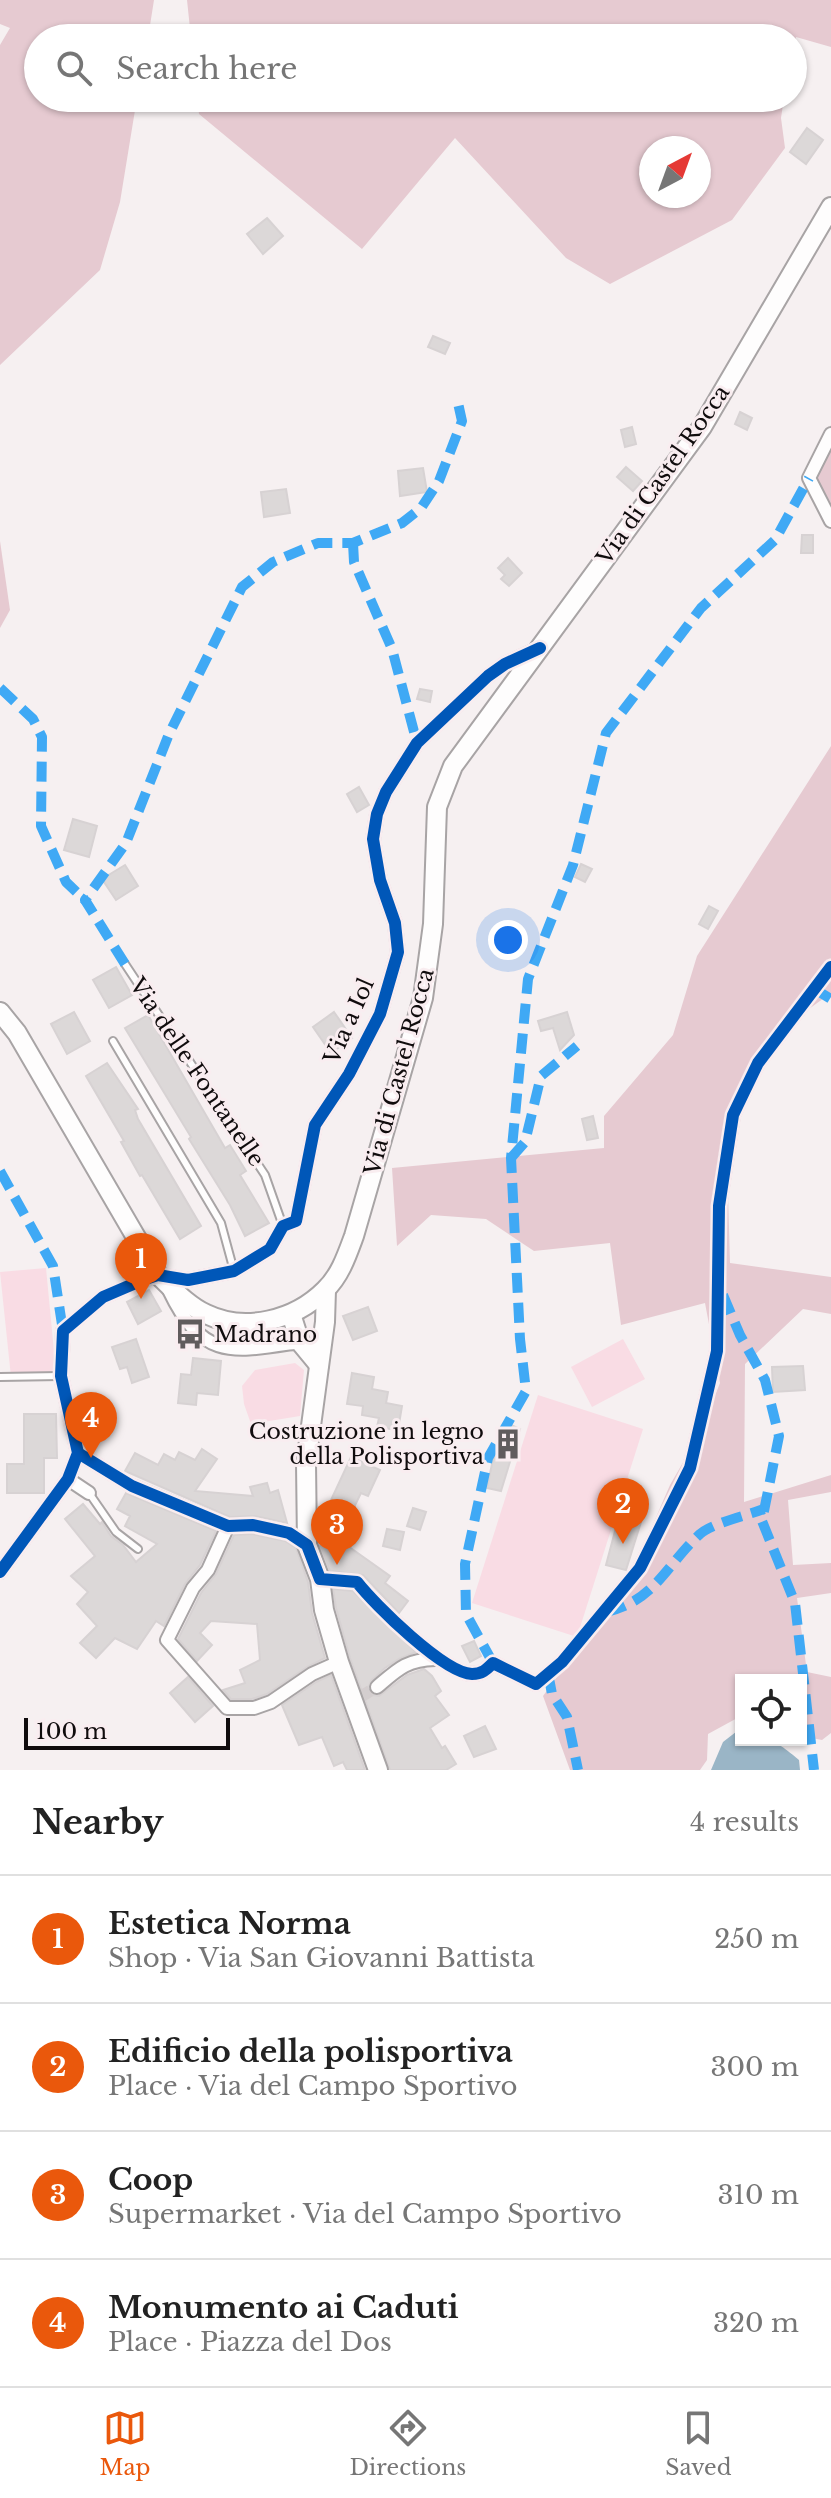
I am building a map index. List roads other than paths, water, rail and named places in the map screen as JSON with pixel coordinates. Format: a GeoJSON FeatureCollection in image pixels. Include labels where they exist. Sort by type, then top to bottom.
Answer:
{"type":"FeatureCollection","features":[{"type":"Feature","properties":{"kind":"main road","name":"Via di Castel Rocca"},"geometry":{"type":"LineString","coordinates":[[0,1012],[17,1033],[162,1279],[187,1302],[218,1319],[256,1323],[291,1314],[326,1290],[343,1265],[354,1236],[423,998],[433,924],[437,807],[453,766],[702,427],[831,207]]}},
{"type":"Feature","properties":{"kind":"main road"},"geometry":{"type":"LineString","coordinates":[[326,1290],[306,1463],[307,1545],[320,1579],[324,1610],[339,1662],[357,1699],[378,1770]]}},
{"type":"Feature","properties":{"kind":"main road"},"geometry":{"type":"LineString","coordinates":[[291,1314],[300,1342],[319,1365]]}},
{"type":"Feature","properties":{"kind":"street"},"geometry":{"type":"LineString","coordinates":[[831,434],[809,478],[831,521]]}},
{"type":"Feature","properties":{"kind":"street","name":"Via a Iol"},"geometry":{"type":"LineString","coordinates":[[162,1279],[188,1280],[234,1271],[270,1249],[283,1226],[296,1221],[315,1125],[349,1074],[380,1014],[398,952],[395,923],[380,880],[373,839],[377,814],[386,792],[417,743],[488,676],[505,664],[540,648]]}},
{"type":"Feature","properties":{"kind":"street"},"geometry":{"type":"LineString","coordinates":[[377,1687],[398,1668],[415,1660],[435,1659],[469,1674],[484,1672],[493,1663],[536,1684],[562,1662],[640,1568],[690,1468],[717,1351],[719,1206],[733,1115],[758,1063],[831,967]]}},
{"type":"Feature","properties":{"kind":"street"},"geometry":{"type":"LineString","coordinates":[[0,1572],[68,1479],[78,1453],[61,1376],[63,1331],[103,1297],[162,1279]]}},
{"type":"Feature","properties":{"kind":"street","name":"Via di Castel Rocca"},"geometry":{"type":"LineString","coordinates":[[162,1279],[181,1315],[201,1335],[219,1346],[239,1351],[300,1342]]}},
{"type":"Feature","properties":{"kind":"street"},"geometry":{"type":"LineString","coordinates":[[78,1453],[132,1486],[228,1526],[253,1525],[289,1533],[307,1545]]}},
{"type":"Feature","properties":{"kind":"street"},"geometry":{"type":"LineString","coordinates":[[68,1479],[89,1493]]}},
{"type":"Feature","properties":{"kind":"street"},"geometry":{"type":"LineString","coordinates":[[228,1526],[208,1570],[193,1588],[167,1640],[227,1708],[254,1708],[271,1702],[312,1674],[339,1662]]}},
{"type":"Feature","properties":{"kind":"street"},"geometry":{"type":"LineString","coordinates":[[320,1579],[357,1582],[373,1602],[424,1645],[435,1659]]}},
{"type":"Feature","properties":{"kind":"lane","name":"Via delle Fontanelle"},"geometry":{"type":"LineString","coordinates":[[125,964],[265,1175],[283,1226]]}},
{"type":"Feature","properties":{"kind":"lane"},"geometry":{"type":"LineString","coordinates":[[113,1041],[221,1223],[234,1271]]}},
{"type":"Feature","properties":{"kind":"lane"},"geometry":{"type":"LineString","coordinates":[[0,1377],[61,1376]]}},
{"type":"Feature","properties":{"kind":"lane"},"geometry":{"type":"LineString","coordinates":[[89,1493],[116,1532],[138,1549]]}},
{"type":"Feature","properties":{"kind":"water"},"geometry":{"type":"Polygon","coordinates":[[[735,1733],[735,1746],[781,1746],[799,1760],[800,1770],[711,1770],[723,1742],[735,1733]]]}},
{"type":"Feature","properties":{"kind":"tunnel"},"geometry":{"type":"LineString","coordinates":[[360,1697],[377,1687]]}},
{"type":"Feature","properties":{"kind":"place","name":"Estetica Norma"},"geometry":{"type":"Point","coordinates":[141,1299]}},
{"type":"Feature","properties":{"kind":"place","name":"Madrano"},"geometry":{"type":"Point","coordinates":[190,1334]}},
{"type":"Feature","properties":{"kind":"place","name":"Costruzione in legno della Polisportiva"},"geometry":{"type":"Point","coordinates":[508,1444]}},
{"type":"Feature","properties":{"kind":"place","name":"Monumento ai Caduti"},"geometry":{"type":"Point","coordinates":[91,1458]}},
{"type":"Feature","properties":{"kind":"place","name":"Edificio della polisportiva"},"geometry":{"type":"Point","coordinates":[623,1544]}},
{"type":"Feature","properties":{"kind":"place","name":"Coop"},"geometry":{"type":"Point","coordinates":[337,1565]}}]}
